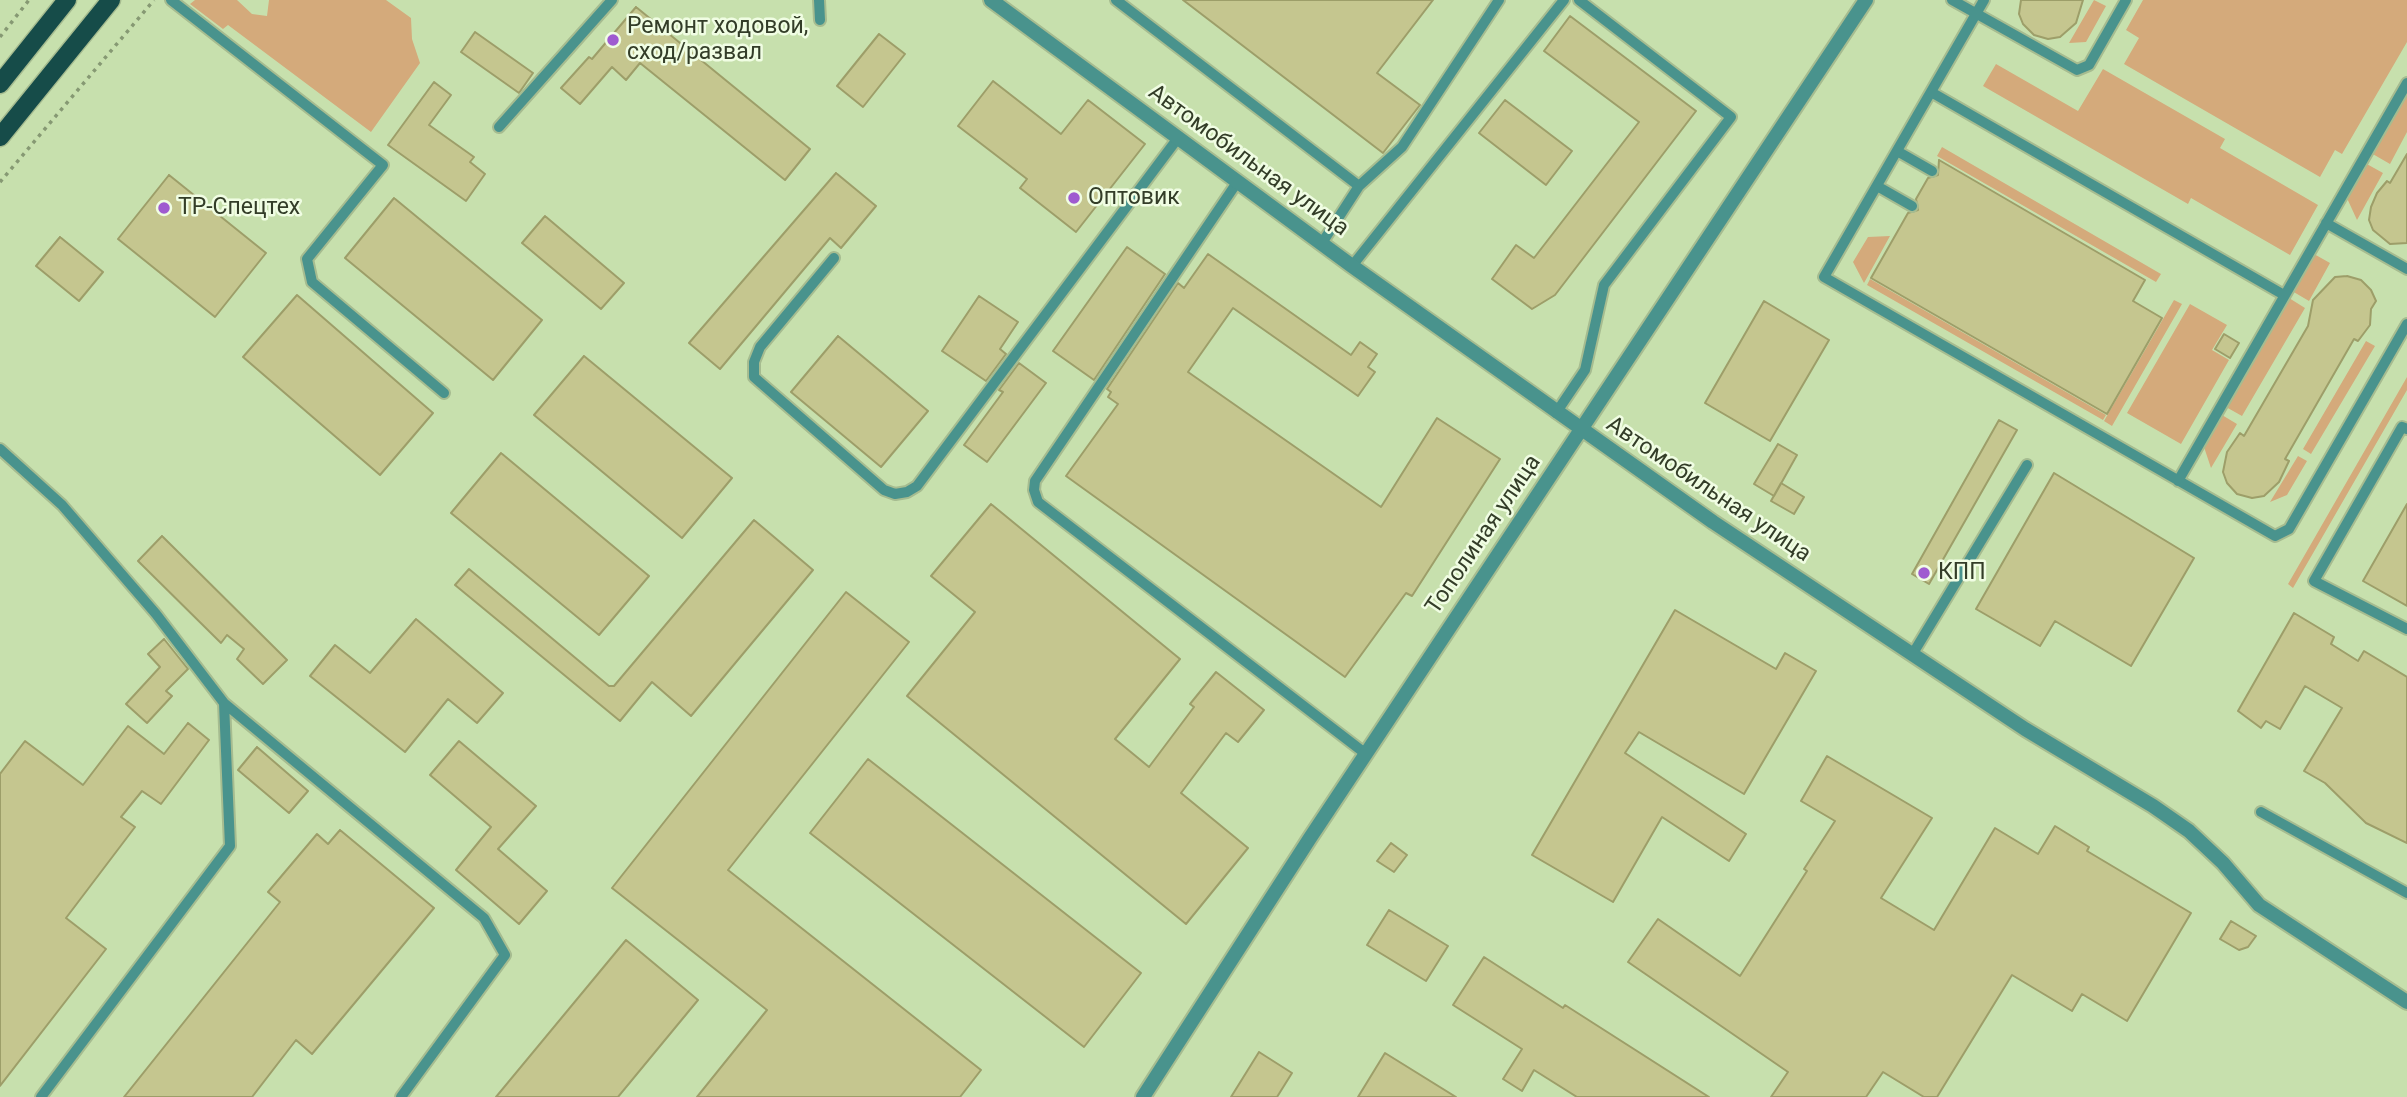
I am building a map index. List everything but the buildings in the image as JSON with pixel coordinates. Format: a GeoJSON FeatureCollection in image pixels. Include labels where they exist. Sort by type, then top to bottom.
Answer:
{"type":"FeatureCollection","features":[{"type":"Feature","properties":{"kind":"main road"},"geometry":{"type":"LineString","coordinates":[[0,84],[67,0]]}},
{"type":"Feature","properties":{"kind":"main road"},"geometry":{"type":"LineString","coordinates":[[0,137],[111,0]]}},
{"type":"Feature","properties":{"kind":"street","name":"Автомобильная улица"},"geometry":{"type":"LineString","coordinates":[[991,0],[1581,431],[1912,655],[2189,831],[2223,863],[2259,905],[2407,1002]]}},
{"type":"Feature","properties":{"kind":"street","name":"Тополиная улица"},"geometry":{"type":"LineString","coordinates":[[1143,1097],[1366,754],[1866,0]]}},
{"type":"Feature","properties":{"kind":"lane"},"geometry":{"type":"LineString","coordinates":[[171,0],[383,165],[307,259],[312,282],[444,393]]}},
{"type":"Feature","properties":{"kind":"lane"},"geometry":{"type":"LineString","coordinates":[[499,127],[612,0]]}},
{"type":"Feature","properties":{"kind":"lane"},"geometry":{"type":"LineString","coordinates":[[819,0],[820,20]]}},
{"type":"Feature","properties":{"kind":"lane"},"geometry":{"type":"LineString","coordinates":[[1116,0],[1359,186]]}},
{"type":"Feature","properties":{"kind":"lane"},"geometry":{"type":"LineString","coordinates":[[1322,243],[1359,186],[1402,147],[1499,0]]}},
{"type":"Feature","properties":{"kind":"lane"},"geometry":{"type":"LineString","coordinates":[[1353,266],[1563,0]]}},
{"type":"Feature","properties":{"kind":"lane"},"geometry":{"type":"LineString","coordinates":[[1556,413],[1585,370],[1604,285],[1731,117],[1579,0]]}},
{"type":"Feature","properties":{"kind":"lane"},"geometry":{"type":"LineString","coordinates":[[1952,0],[2077,71],[2089,65],[2126,0]]}},
{"type":"Feature","properties":{"kind":"lane"},"geometry":{"type":"LineString","coordinates":[[1984,0],[1824,277],[2268,533],[2283,534],[2407,324]]}},
{"type":"Feature","properties":{"kind":"lane"},"geometry":{"type":"LineString","coordinates":[[2178,481],[2407,83]]}},
{"type":"Feature","properties":{"kind":"lane"},"geometry":{"type":"LineString","coordinates":[[1931,92],[2284,295]]}},
{"type":"Feature","properties":{"kind":"lane"},"geometry":{"type":"LineString","coordinates":[[834,258],[760,346],[754,362],[754,377],[884,490],[895,494],[907,492],[917,486],[1178,138]]}},
{"type":"Feature","properties":{"kind":"lane"},"geometry":{"type":"LineString","coordinates":[[1897,151],[1932,171]]}},
{"type":"Feature","properties":{"kind":"lane"},"geometry":{"type":"LineString","coordinates":[[1238,181],[1035,481],[1034,490],[1038,502],[1366,754]]}},
{"type":"Feature","properties":{"kind":"lane"},"geometry":{"type":"LineString","coordinates":[[1877,186],[1912,206]]}},
{"type":"Feature","properties":{"kind":"lane"},"geometry":{"type":"LineString","coordinates":[[2326,223],[2407,269]]}},
{"type":"Feature","properties":{"kind":"lane"},"geometry":{"type":"LineString","coordinates":[[2407,429],[2402,427],[2314,581],[2407,629]]}},
{"type":"Feature","properties":{"kind":"lane"},"geometry":{"type":"LineString","coordinates":[[0,449],[62,505],[156,614],[224,703],[484,918],[505,955],[401,1097]]}},
{"type":"Feature","properties":{"kind":"lane"},"geometry":{"type":"LineString","coordinates":[[1912,655],[2027,465]]}},
{"type":"Feature","properties":{"kind":"lane"},"geometry":{"type":"LineString","coordinates":[[41,1097],[230,846],[224,703]]}},
{"type":"Feature","properties":{"kind":"lane"},"geometry":{"type":"LineString","coordinates":[[2261,812],[2407,892]]}},
{"type":"Feature","properties":{"kind":"path"},"geometry":{"type":"LineString","coordinates":[[0,37],[29,0]]}},
{"type":"Feature","properties":{"kind":"path"},"geometry":{"type":"LineString","coordinates":[[0,182],[154,0]]}},
{"type":"Feature","properties":{"kind":"shaded area"},"geometry":{"type":"Polygon","coordinates":[[[195,0],[237,0],[252,14],[267,16],[269,0],[386,0],[411,18],[412,39],[420,63],[371,132],[228,25],[223,29],[190,4],[195,0]]]}},
{"type":"Feature","properties":{"kind":"shaded area"},"geometry":{"type":"Polygon","coordinates":[[[2094,0],[2106,6],[2086,42],[2069,43],[2094,0]]]}},
{"type":"Feature","properties":{"kind":"shaded area"},"geometry":{"type":"Polygon","coordinates":[[[2143,0],[2407,0],[2407,42],[2342,154],[2335,150],[2320,177],[2124,64],[2139,38],[2126,30],[2143,0]]]}},
{"type":"Feature","properties":{"kind":"shaded area"},"geometry":{"type":"Polygon","coordinates":[[[1996,64],[2078,111],[2103,69],[2225,139],[2220,148],[2318,205],[2290,255],[2191,198],[2188,204],[1983,86],[1996,64]]]}},
{"type":"Feature","properties":{"kind":"shaded area"},"geometry":{"type":"Polygon","coordinates":[[[2407,90],[2407,132],[2390,164],[2371,153],[2407,90]]]}},
{"type":"Feature","properties":{"kind":"shaded area"},"geometry":{"type":"Polygon","coordinates":[[[1942,147],[2161,274],[2156,282],[1937,156],[1942,147]]]}},
{"type":"Feature","properties":{"kind":"shaded area"},"geometry":{"type":"Polygon","coordinates":[[[2365,163],[2383,173],[2357,220],[2346,196],[2365,163]]]}},
{"type":"Feature","properties":{"kind":"shaded area"},"geometry":{"type":"Polygon","coordinates":[[[1890,236],[1864,283],[1853,262],[1868,237],[1890,236]]]}},
{"type":"Feature","properties":{"kind":"shaded area"},"geometry":{"type":"Polygon","coordinates":[[[2314,254],[2330,263],[2309,301],[2292,291],[2314,254]]]}},
{"type":"Feature","properties":{"kind":"shaded area"},"geometry":{"type":"Polygon","coordinates":[[[1870,279],[2106,415],[2103,420],[1867,285],[1870,279]]]}},
{"type":"Feature","properties":{"kind":"shaded area"},"geometry":{"type":"Polygon","coordinates":[[[2289,298],[2305,308],[2242,416],[2226,407],[2289,298]]]}},
{"type":"Feature","properties":{"kind":"shaded area"},"geometry":{"type":"Polygon","coordinates":[[[2174,300],[2182,304],[2112,426],[2104,421],[2174,300]]]}},
{"type":"Feature","properties":{"kind":"shaded area"},"geometry":{"type":"Polygon","coordinates":[[[2190,304],[2227,325],[2212,350],[2229,360],[2181,444],[2127,413],[2190,304]]]}},
{"type":"Feature","properties":{"kind":"shaded area"},"geometry":{"type":"Polygon","coordinates":[[[2366,341],[2375,346],[2311,454],[2303,449],[2366,341]]]}},
{"type":"Feature","properties":{"kind":"shaded area"},"geometry":{"type":"Polygon","coordinates":[[[2407,377],[2407,390],[2293,588],[2288,584],[2407,377]]]}},
{"type":"Feature","properties":{"kind":"shaded area"},"geometry":{"type":"Polygon","coordinates":[[[2222,415],[2237,424],[2211,468],[2204,447],[2222,415]]]}},
{"type":"Feature","properties":{"kind":"shaded area"},"geometry":{"type":"Polygon","coordinates":[[[2298,456],[2307,461],[2287,495],[2270,502],[2298,456]]]}},
{"type":"Feature","properties":{"kind":"place","name":"Ремонт ходовой, сход/развал"},"geometry":{"type":"Point","coordinates":[613,40]}},
{"type":"Feature","properties":{"kind":"place","name":"Оптовик"},"geometry":{"type":"Point","coordinates":[1074,198]}},
{"type":"Feature","properties":{"kind":"place","name":"ТР-Спецтех"},"geometry":{"type":"Point","coordinates":[164,208]}},
{"type":"Feature","properties":{"kind":"place","name":"КПП"},"geometry":{"type":"Point","coordinates":[1924,573]}}]}
